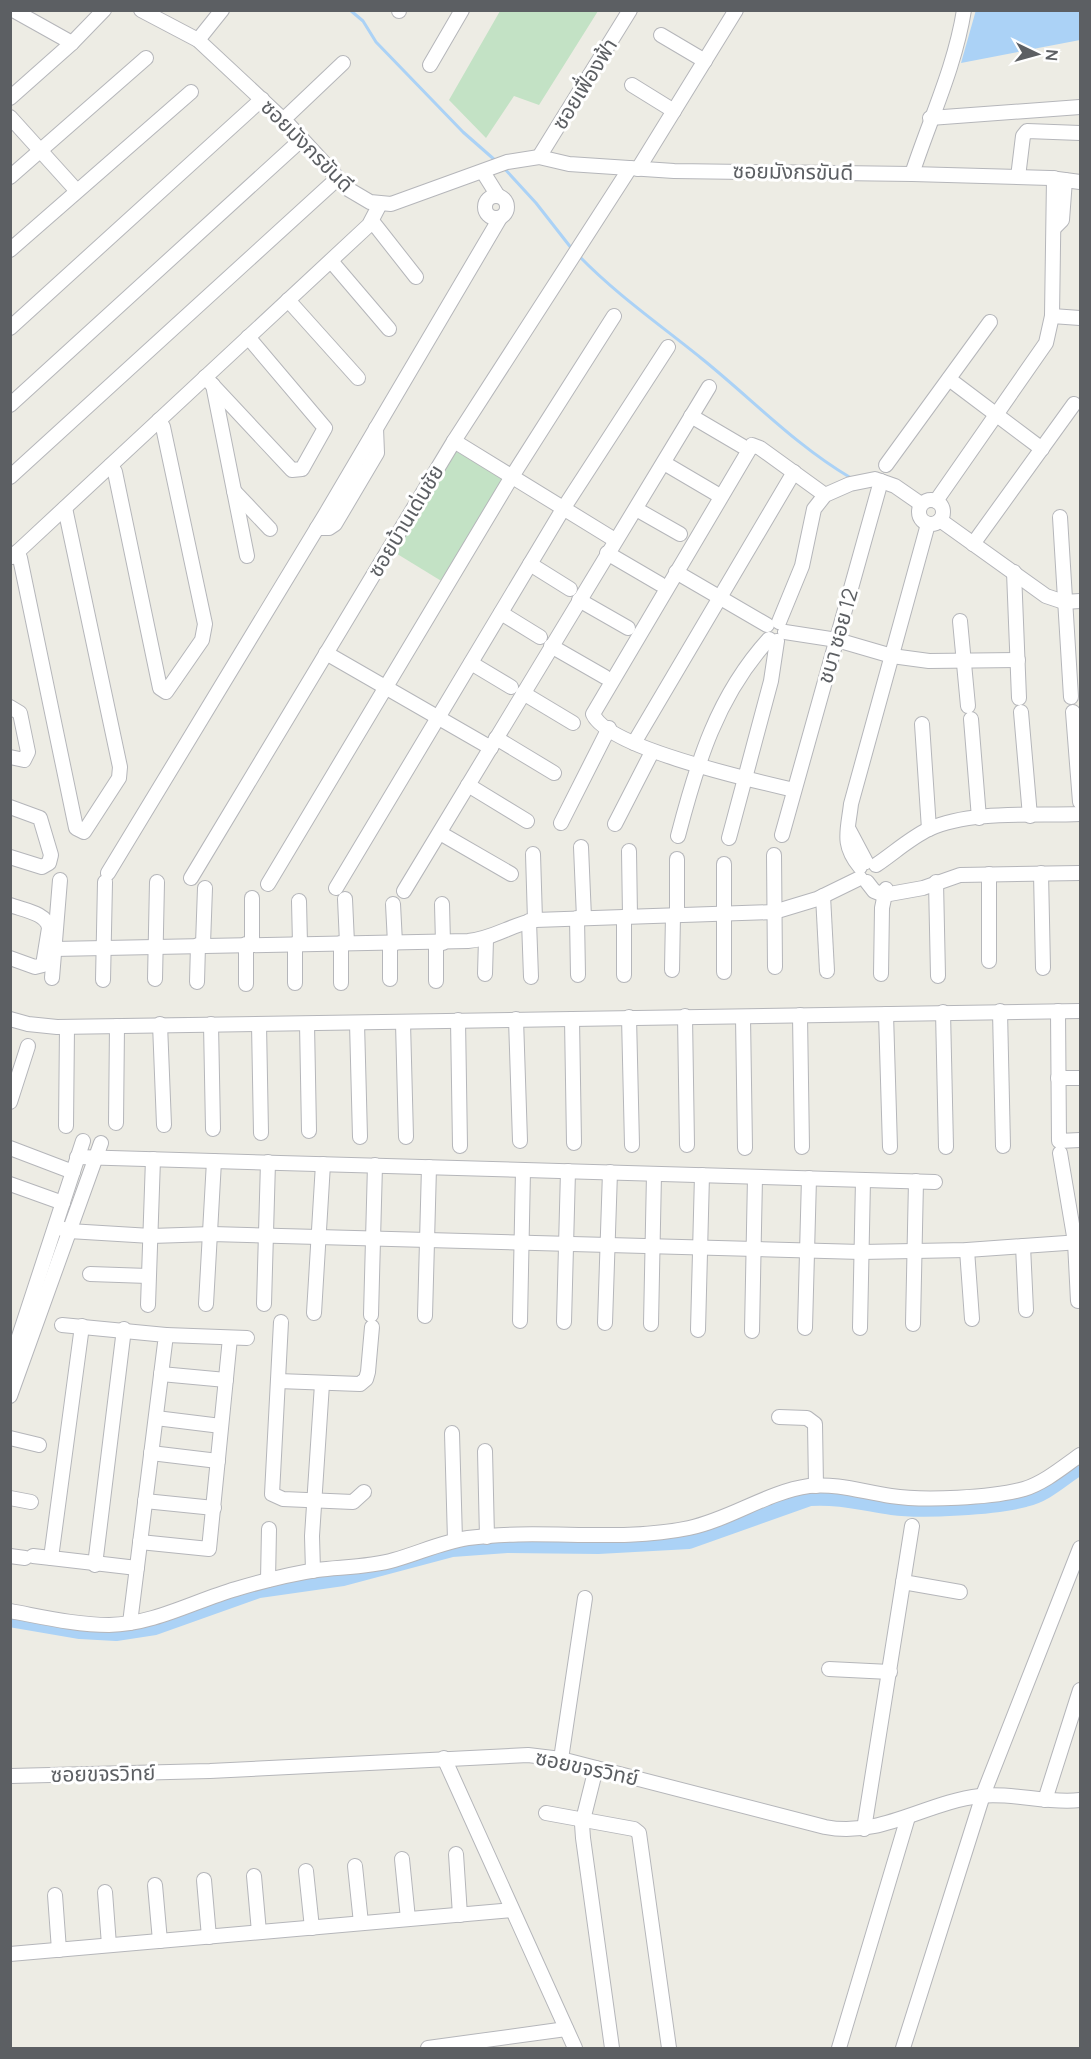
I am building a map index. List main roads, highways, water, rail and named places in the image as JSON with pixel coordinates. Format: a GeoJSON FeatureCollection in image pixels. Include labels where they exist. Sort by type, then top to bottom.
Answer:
{"type":"FeatureCollection","features":[{"type":"Feature","properties":{"kind":"water"},"geometry":{"type":"Polygon","coordinates":[[[976,10],[1080,11],[1080,40],[961,63],[976,10]]]}},
{"type":"Feature","properties":{"kind":"waterway"},"geometry":{"type":"LineString","coordinates":[[350,10],[363,21],[376,42],[463,132],[496,161]]}},
{"type":"Feature","properties":{"kind":"waterway"},"geometry":{"type":"LineString","coordinates":[[503,167],[536,203],[572,249]]}},
{"type":"Feature","properties":{"kind":"waterway"},"geometry":{"type":"LineString","coordinates":[[579,256],[623,296],[701,358],[792,436],[851,478]]}},
{"type":"Feature","properties":{"kind":"waterway"},"geometry":{"type":"LineString","coordinates":[[10,1619],[80,1631],[116,1633],[155,1627],[259,1590],[343,1578],[452,1549],[507,1545],[598,1546],[689,1541],[810,1498],[841,1499],[921,1509],[1012,1502],[1033,1497],[1080,1467]]}}]}
